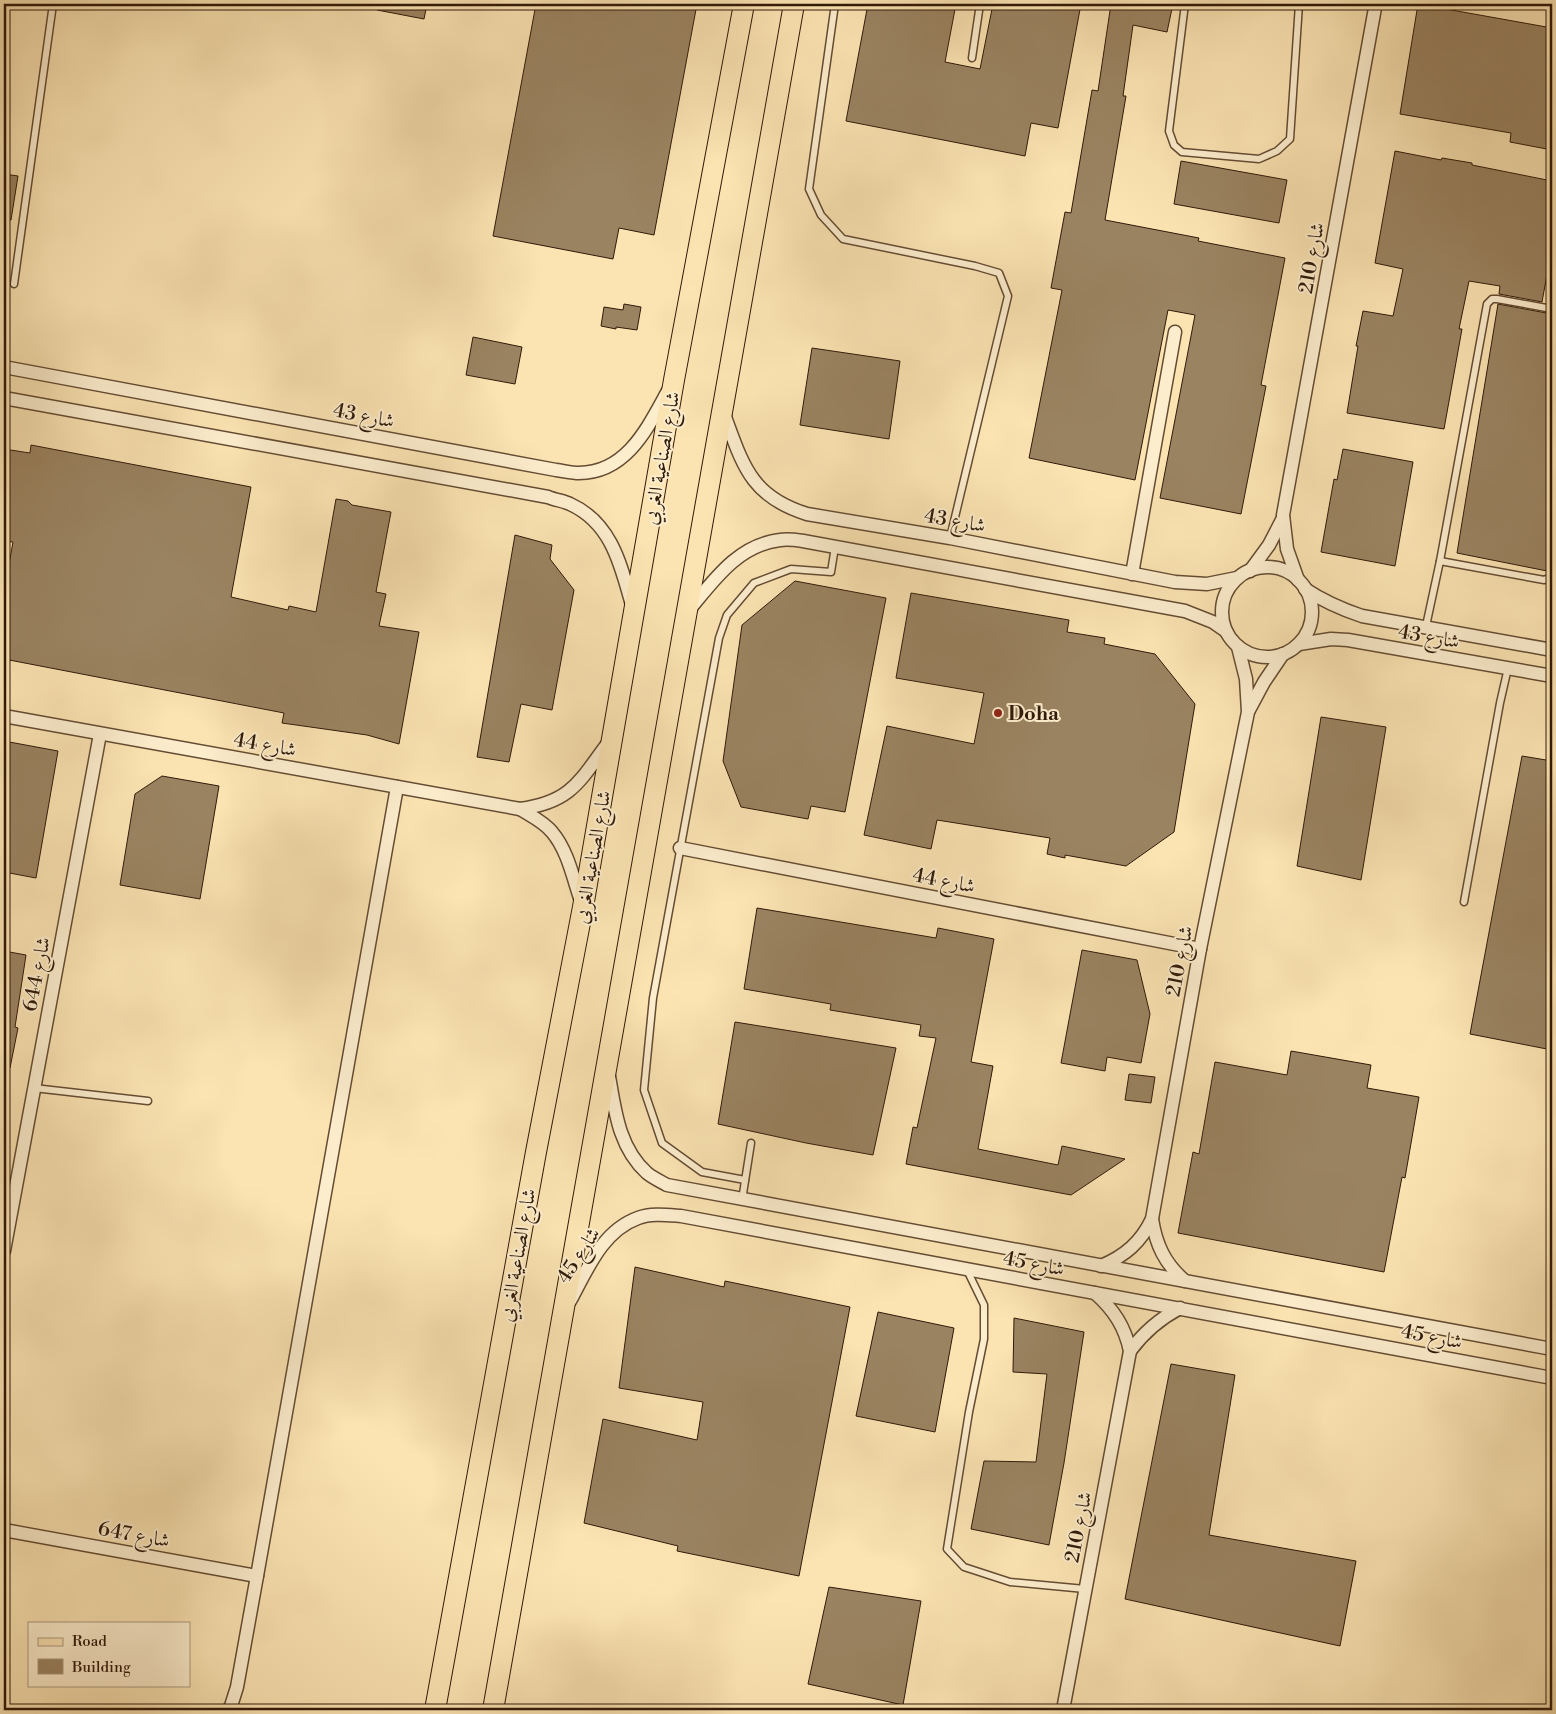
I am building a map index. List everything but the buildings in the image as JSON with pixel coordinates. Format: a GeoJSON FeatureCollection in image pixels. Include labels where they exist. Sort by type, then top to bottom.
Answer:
{"type":"FeatureCollection","features":[{"type":"Feature","properties":{"kind":"main road","name":"شارع الصناعية الغربي"},"geometry":{"type":"LineString","coordinates":[[435,1710],[536,1152],[583,907],[674,380],[744,4]]}},
{"type":"Feature","properties":{"kind":"main road"},"geometry":{"type":"LineString","coordinates":[[492,1710],[794,4]]}},
{"type":"Feature","properties":{"kind":"main road"},"geometry":{"type":"LineString","coordinates":[[783,61],[809,4]]}},
{"type":"Feature","properties":{"kind":"street","name":"شارع 210"},"geometry":{"type":"LineString","coordinates":[[1302,585],[1287,549],[1284,516],[1376,5]]}},
{"type":"Feature","properties":{"kind":"street"},"geometry":{"type":"LineString","coordinates":[[1132,574],[1175,332]]}},
{"type":"Feature","properties":{"kind":"street","name":"شارع 43"},"geometry":{"type":"LineString","coordinates":[[4,367],[580,473],[596,471],[612,465],[626,455],[647,428],[674,380]]}},
{"type":"Feature","properties":{"kind":"street"},"geometry":{"type":"LineString","coordinates":[[4,398],[548,498],[570,504],[600,525],[616,554],[634,612]]}},
{"type":"Feature","properties":{"kind":"street","name":"شارع 43"},"geometry":{"type":"LineString","coordinates":[[722,408],[746,468],[757,485],[771,498],[788,508],[807,514],[950,538],[1191,584],[1222,582],[1237,578]]}},
{"type":"Feature","properties":{"kind":"street","name":"شارع 210"},"geometry":{"type":"LineString","coordinates":[[1250,570],[1269,545],[1284,516]]}},
{"type":"Feature","properties":{"kind":"street"},"geometry":{"type":"LineString","coordinates":[[687,612],[725,568],[741,554],[760,545],[781,540],[803,541],[1185,611],[1213,622],[1226,631]]}},
{"type":"Feature","properties":{"kind":"street"},"geometry":{"type":"LineString","coordinates":[[1260,568],[1281,570],[1302,585],[1309,598],[1312,618],[1310,627],[1299,644],[1283,654],[1264,657],[1255,656],[1238,647],[1226,631],[1222,620],[1224,597],[1237,578],[1250,570],[1260,568]]}},
{"type":"Feature","properties":{"kind":"street","name":"شارع 43"},"geometry":{"type":"LineString","coordinates":[[1302,585],[1329,604],[1362,616],[1552,650]]}},
{"type":"Feature","properties":{"kind":"street","name":"شارع 43"},"geometry":{"type":"LineString","coordinates":[[1299,644],[1323,640],[1348,640],[1552,676]]}},
{"type":"Feature","properties":{"kind":"street","name":"شارع 210"},"geometry":{"type":"LineString","coordinates":[[1101,1266],[1115,1260],[1126,1252],[1146,1232],[1152,1219],[1200,949],[1248,712],[1246,679],[1238,647]]}},
{"type":"Feature","properties":{"kind":"street","name":"شارع 210"},"geometry":{"type":"LineString","coordinates":[[1248,712],[1264,682],[1283,654]]}},
{"type":"Feature","properties":{"kind":"street","name":"شارع 44"},"geometry":{"type":"LineString","coordinates":[[4,716],[520,810],[536,819],[551,831],[562,846],[583,907]]}},
{"type":"Feature","properties":{"kind":"street","name":"شارع 644"},"geometry":{"type":"LineString","coordinates":[[4,1251],[100,734]]}},
{"type":"Feature","properties":{"kind":"street","name":"شارع 44"},"geometry":{"type":"LineString","coordinates":[[520,810],[539,807],[555,801],[571,790],[613,738]]}},
{"type":"Feature","properties":{"kind":"street"},"geometry":{"type":"LineString","coordinates":[[228,1710],[231,1706],[236,1687],[257,1576],[397,787]]}},
{"type":"Feature","properties":{"kind":"street","name":"شارع 44"},"geometry":{"type":"LineString","coordinates":[[680,848],[1200,949]]}},
{"type":"Feature","properties":{"kind":"street","name":"شارع 45"},"geometry":{"type":"LineString","coordinates":[[606,1061],[622,1138],[633,1158],[648,1174],[667,1185],[1552,1349]]}},
{"type":"Feature","properties":{"kind":"street","name":"شارع 45"},"geometry":{"type":"LineString","coordinates":[[560,1321],[589,1265],[602,1245],[620,1227],[639,1218],[661,1214],[681,1216],[1552,1378]]}},
{"type":"Feature","properties":{"kind":"street","name":"شارع 210"},"geometry":{"type":"LineString","coordinates":[[1152,1219],[1158,1248],[1174,1272],[1186,1281]]}},
{"type":"Feature","properties":{"kind":"street","name":"شارع 210"},"geometry":{"type":"LineString","coordinates":[[1063,1710],[1130,1352],[1122,1325],[1110,1308],[1095,1293]]}},
{"type":"Feature","properties":{"kind":"street","name":"شارع 210"},"geometry":{"type":"LineString","coordinates":[[1130,1352],[1147,1330],[1168,1314],[1180,1308]]}},
{"type":"Feature","properties":{"kind":"street","name":"شارع 647"},"geometry":{"type":"LineString","coordinates":[[4,1530],[257,1576]]}},
{"type":"Feature","properties":{"kind":"lane"},"geometry":{"type":"LineString","coordinates":[[14,284],[53,4]]}},
{"type":"Feature","properties":{"kind":"lane"},"geometry":{"type":"LineString","coordinates":[[835,4],[809,189],[821,215],[843,239],[975,266],[999,273],[1008,296],[950,538]]}},
{"type":"Feature","properties":{"kind":"lane"},"geometry":{"type":"LineString","coordinates":[[972,58],[980,4]]}},
{"type":"Feature","properties":{"kind":"lane"},"geometry":{"type":"LineString","coordinates":[[1185,4],[1169,131],[1174,145],[1182,152],[1259,159],[1277,151],[1290,139],[1299,4]]}},
{"type":"Feature","properties":{"kind":"lane"},"geometry":{"type":"LineString","coordinates":[[1426,626],[1440,561],[1487,304],[1492,299],[1497,299],[1552,309]]}},
{"type":"Feature","properties":{"kind":"lane"},"geometry":{"type":"LineString","coordinates":[[745,1180],[702,1172],[662,1142],[644,1090],[653,998],[719,638],[727,615],[754,583],[791,569],[831,572],[835,547]]}},
{"type":"Feature","properties":{"kind":"lane"},"geometry":{"type":"LineString","coordinates":[[1440,561],[1544,580],[1549,578],[1552,572]]}},
{"type":"Feature","properties":{"kind":"lane"},"geometry":{"type":"LineString","coordinates":[[1464,902],[1508,668]]}},
{"type":"Feature","properties":{"kind":"lane"},"geometry":{"type":"LineString","coordinates":[[34,1088],[148,1101]]}},
{"type":"Feature","properties":{"kind":"lane"},"geometry":{"type":"LineString","coordinates":[[742,1200],[751,1143]]}},
{"type":"Feature","properties":{"kind":"lane"},"geometry":{"type":"LineString","coordinates":[[966,1269],[984,1305],[984,1339],[969,1412],[947,1549],[964,1567],[1010,1582],[1086,1589]]}},
{"type":"Feature","properties":{"kind":"place","name":"Doha"},"geometry":{"type":"Point","coordinates":[998,713]}}]}
